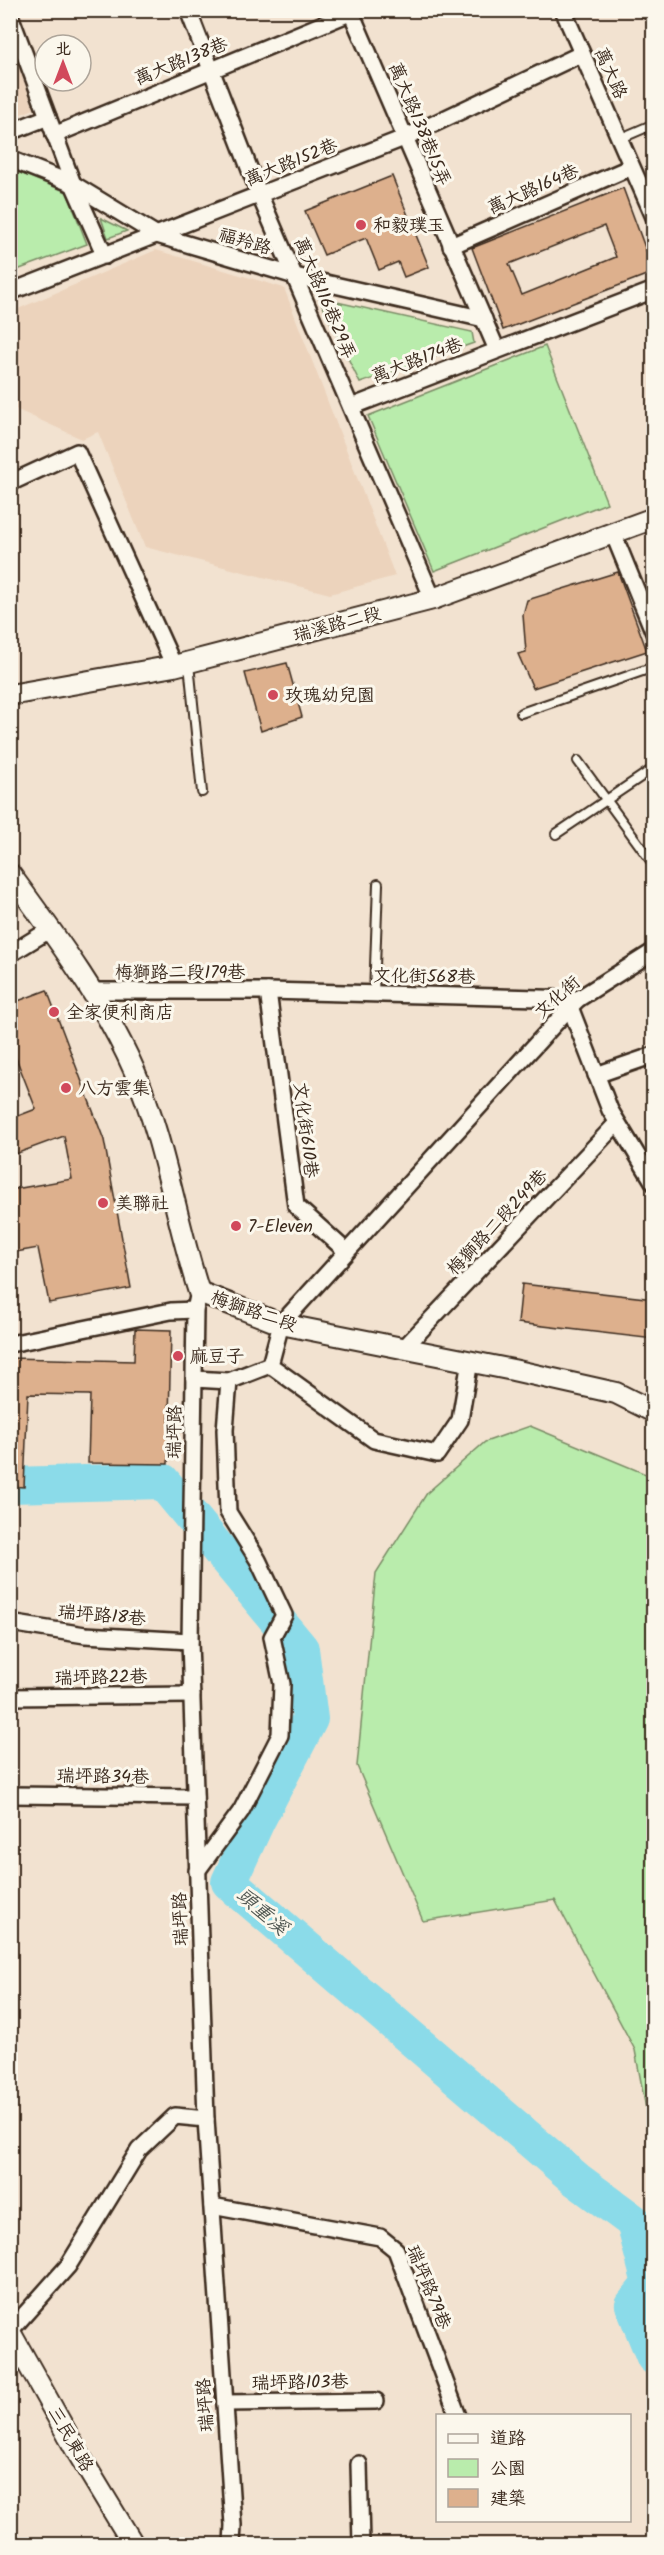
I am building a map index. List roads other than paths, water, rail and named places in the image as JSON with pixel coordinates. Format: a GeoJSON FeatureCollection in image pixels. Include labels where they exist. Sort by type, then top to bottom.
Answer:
{"type":"FeatureCollection","features":[{"type":"Feature","properties":{"kind":"street","name":"萬大路116巷29弄"},"geometry":{"type":"LineString","coordinates":[[188,10],[260,196],[433,599]]}},
{"type":"Feature","properties":{"kind":"street","name":"萬大路"},"geometry":{"type":"LineString","coordinates":[[563,10],[654,217]]}},
{"type":"Feature","properties":{"kind":"street","name":"萬大路138巷"},"geometry":{"type":"LineString","coordinates":[[54,135],[353,11]]}},
{"type":"Feature","properties":{"kind":"street","name":"萬大路138巷15弄"},"geometry":{"type":"LineString","coordinates":[[353,11],[404,138],[497,350]]}},
{"type":"Feature","properties":{"kind":"street"},"geometry":{"type":"LineString","coordinates":[[10,15],[73,184],[105,256]]}},
{"type":"Feature","properties":{"kind":"street","name":"萬大路152巷"},"geometry":{"type":"LineString","coordinates":[[10,292],[404,138],[581,54]]}},
{"type":"Feature","properties":{"kind":"street"},"geometry":{"type":"LineString","coordinates":[[10,132],[48,117]]}},
{"type":"Feature","properties":{"kind":"street","name":"福羚路"},"geometry":{"type":"LineString","coordinates":[[10,159],[73,184],[156,235],[295,276],[484,319]]}},
{"type":"Feature","properties":{"kind":"street","name":"萬大路164巷"},"geometry":{"type":"LineString","coordinates":[[451,246],[631,167]]}},
{"type":"Feature","properties":{"kind":"street"},"geometry":{"type":"LineString","coordinates":[[497,350],[654,290]]}},
{"type":"Feature","properties":{"kind":"street","name":"萬大路174巷"},"geometry":{"type":"LineString","coordinates":[[351,407],[497,350]]}},
{"type":"Feature","properties":{"kind":"street"},"geometry":{"type":"LineString","coordinates":[[10,483],[77,452],[182,664]]}},
{"type":"Feature","properties":{"kind":"street","name":"瑞溪路二段"},"geometry":{"type":"LineString","coordinates":[[10,695],[182,664],[433,599],[654,518]]}},
{"type":"Feature","properties":{"kind":"street"},"geometry":{"type":"LineString","coordinates":[[613,533],[654,633]]}},
{"type":"Feature","properties":{"kind":"street","name":"梅獅路二段"},"geometry":{"type":"LineString","coordinates":[[10,873],[51,929],[91,991],[134,1069],[166,1163],[197,1301],[282,1324],[471,1361],[616,1393],[654,1412]]}},
{"type":"Feature","properties":{"kind":"street"},"geometry":{"type":"LineString","coordinates":[[10,954],[51,929]]}},
{"type":"Feature","properties":{"kind":"street","name":"文化街"},"geometry":{"type":"LineString","coordinates":[[282,1324],[574,1003],[654,951]]}},
{"type":"Feature","properties":{"kind":"street","name":"梅獅路二段179巷"},"geometry":{"type":"LineString","coordinates":[[91,991],[268,991]]}},
{"type":"Feature","properties":{"kind":"street","name":"文化街568巷"},"geometry":{"type":"LineString","coordinates":[[268,991],[574,1003]]}},
{"type":"Feature","properties":{"kind":"street","name":"文化街610巷"},"geometry":{"type":"LineString","coordinates":[[268,991],[296,1206],[346,1251]]}},
{"type":"Feature","properties":{"kind":"street"},"geometry":{"type":"LineString","coordinates":[[574,1003],[596,1075],[617,1122],[653,1181]]}},
{"type":"Feature","properties":{"kind":"street"},"geometry":{"type":"LineString","coordinates":[[596,1075],[654,1055]]}},
{"type":"Feature","properties":{"kind":"street","name":"梅獅路二段249巷"},"geometry":{"type":"LineString","coordinates":[[404,1348],[617,1122]]}},
{"type":"Feature","properties":{"kind":"street"},"geometry":{"type":"LineString","coordinates":[[10,1344],[171,1311],[197,1301]]}},
{"type":"Feature","properties":{"kind":"street","name":"瑞坪路"},"geometry":{"type":"LineString","coordinates":[[197,1301],[190,1641],[206,2119],[232,2544]]}},
{"type":"Feature","properties":{"kind":"street"},"geometry":{"type":"LineString","coordinates":[[270,1365],[282,1324]]}},
{"type":"Feature","properties":{"kind":"street"},"geometry":{"type":"LineString","coordinates":[[270,1365],[375,1440],[437,1454],[460,1420],[471,1361]]}},
{"type":"Feature","properties":{"kind":"street"},"geometry":{"type":"LineString","coordinates":[[194,1379],[229,1381],[270,1365]]}},
{"type":"Feature","properties":{"kind":"street"},"geometry":{"type":"LineString","coordinates":[[197,1871],[241,1811],[280,1735],[282,1683],[272,1637],[284,1615],[258,1560],[228,1512],[225,1430],[229,1381]]}},
{"type":"Feature","properties":{"kind":"street","name":"瑞坪路18巷"},"geometry":{"type":"LineString","coordinates":[[10,1623],[85,1635],[190,1641]]}},
{"type":"Feature","properties":{"kind":"street","name":"瑞坪路22巷"},"geometry":{"type":"LineString","coordinates":[[10,1697],[192,1695]]}},
{"type":"Feature","properties":{"kind":"street","name":"瑞坪路34巷"},"geometry":{"type":"LineString","coordinates":[[10,1795],[195,1797]]}},
{"type":"Feature","properties":{"kind":"street"},"geometry":{"type":"LineString","coordinates":[[10,2332],[68,2265],[140,2150],[175,2116],[206,2119]]}},
{"type":"Feature","properties":{"kind":"street","name":"瑞坪路79巷"},"geometry":{"type":"LineString","coordinates":[[212,2206],[380,2237],[396,2250],[458,2414]]}},
{"type":"Feature","properties":{"kind":"street","name":"三民東路"},"geometry":{"type":"LineString","coordinates":[[10,2332],[76,2450],[133,2544]]}},
{"type":"Feature","properties":{"kind":"street","name":"瑞坪路103巷"},"geometry":{"type":"LineString","coordinates":[[225,2403],[376,2401]]}},
{"type":"Feature","properties":{"kind":"street"},"geometry":{"type":"LineString","coordinates":[[359,2464],[361,2544]]}},
{"type":"Feature","properties":{"kind":"lane"},"geometry":{"type":"LineString","coordinates":[[619,139],[654,124]]}},
{"type":"Feature","properties":{"kind":"lane"},"geometry":{"type":"LineString","coordinates":[[182,664],[202,792]]}},
{"type":"Feature","properties":{"kind":"lane"},"geometry":{"type":"LineString","coordinates":[[521,713],[654,667]]}},
{"type":"Feature","properties":{"kind":"lane"},"geometry":{"type":"LineString","coordinates":[[578,760],[654,865]]}},
{"type":"Feature","properties":{"kind":"lane"},"geometry":{"type":"LineString","coordinates":[[556,834],[654,768]]}},
{"type":"Feature","properties":{"kind":"lane"},"geometry":{"type":"LineString","coordinates":[[374,994],[378,884]]}},
{"type":"Feature","properties":{"kind":"waterway","name":"頭重溪"},"geometry":{"type":"LineString","coordinates":[[10,1485],[162,1481],[301,1649],[310,1719],[257,1821],[229,1882],[577,2180],[634,2222],[650,2284],[633,2305],[654,2357]]}},
{"type":"Feature","properties":{"kind":"place","name":"和毅璞玉"},"geometry":{"type":"Point","coordinates":[361,225]}},
{"type":"Feature","properties":{"kind":"place","name":"玫瑰幼兒園"},"geometry":{"type":"Point","coordinates":[273,695]}},
{"type":"Feature","properties":{"kind":"place","name":"全家便利商店"},"geometry":{"type":"Point","coordinates":[54,1012]}},
{"type":"Feature","properties":{"kind":"place","name":"八方雲集"},"geometry":{"type":"Point","coordinates":[66,1088]}},
{"type":"Feature","properties":{"kind":"place","name":"美聯社"},"geometry":{"type":"Point","coordinates":[103,1203]}},
{"type":"Feature","properties":{"kind":"place","name":"7-Eleven"},"geometry":{"type":"Point","coordinates":[236,1226]}},
{"type":"Feature","properties":{"kind":"place","name":"麻豆子"},"geometry":{"type":"Point","coordinates":[178,1356]}}]}
